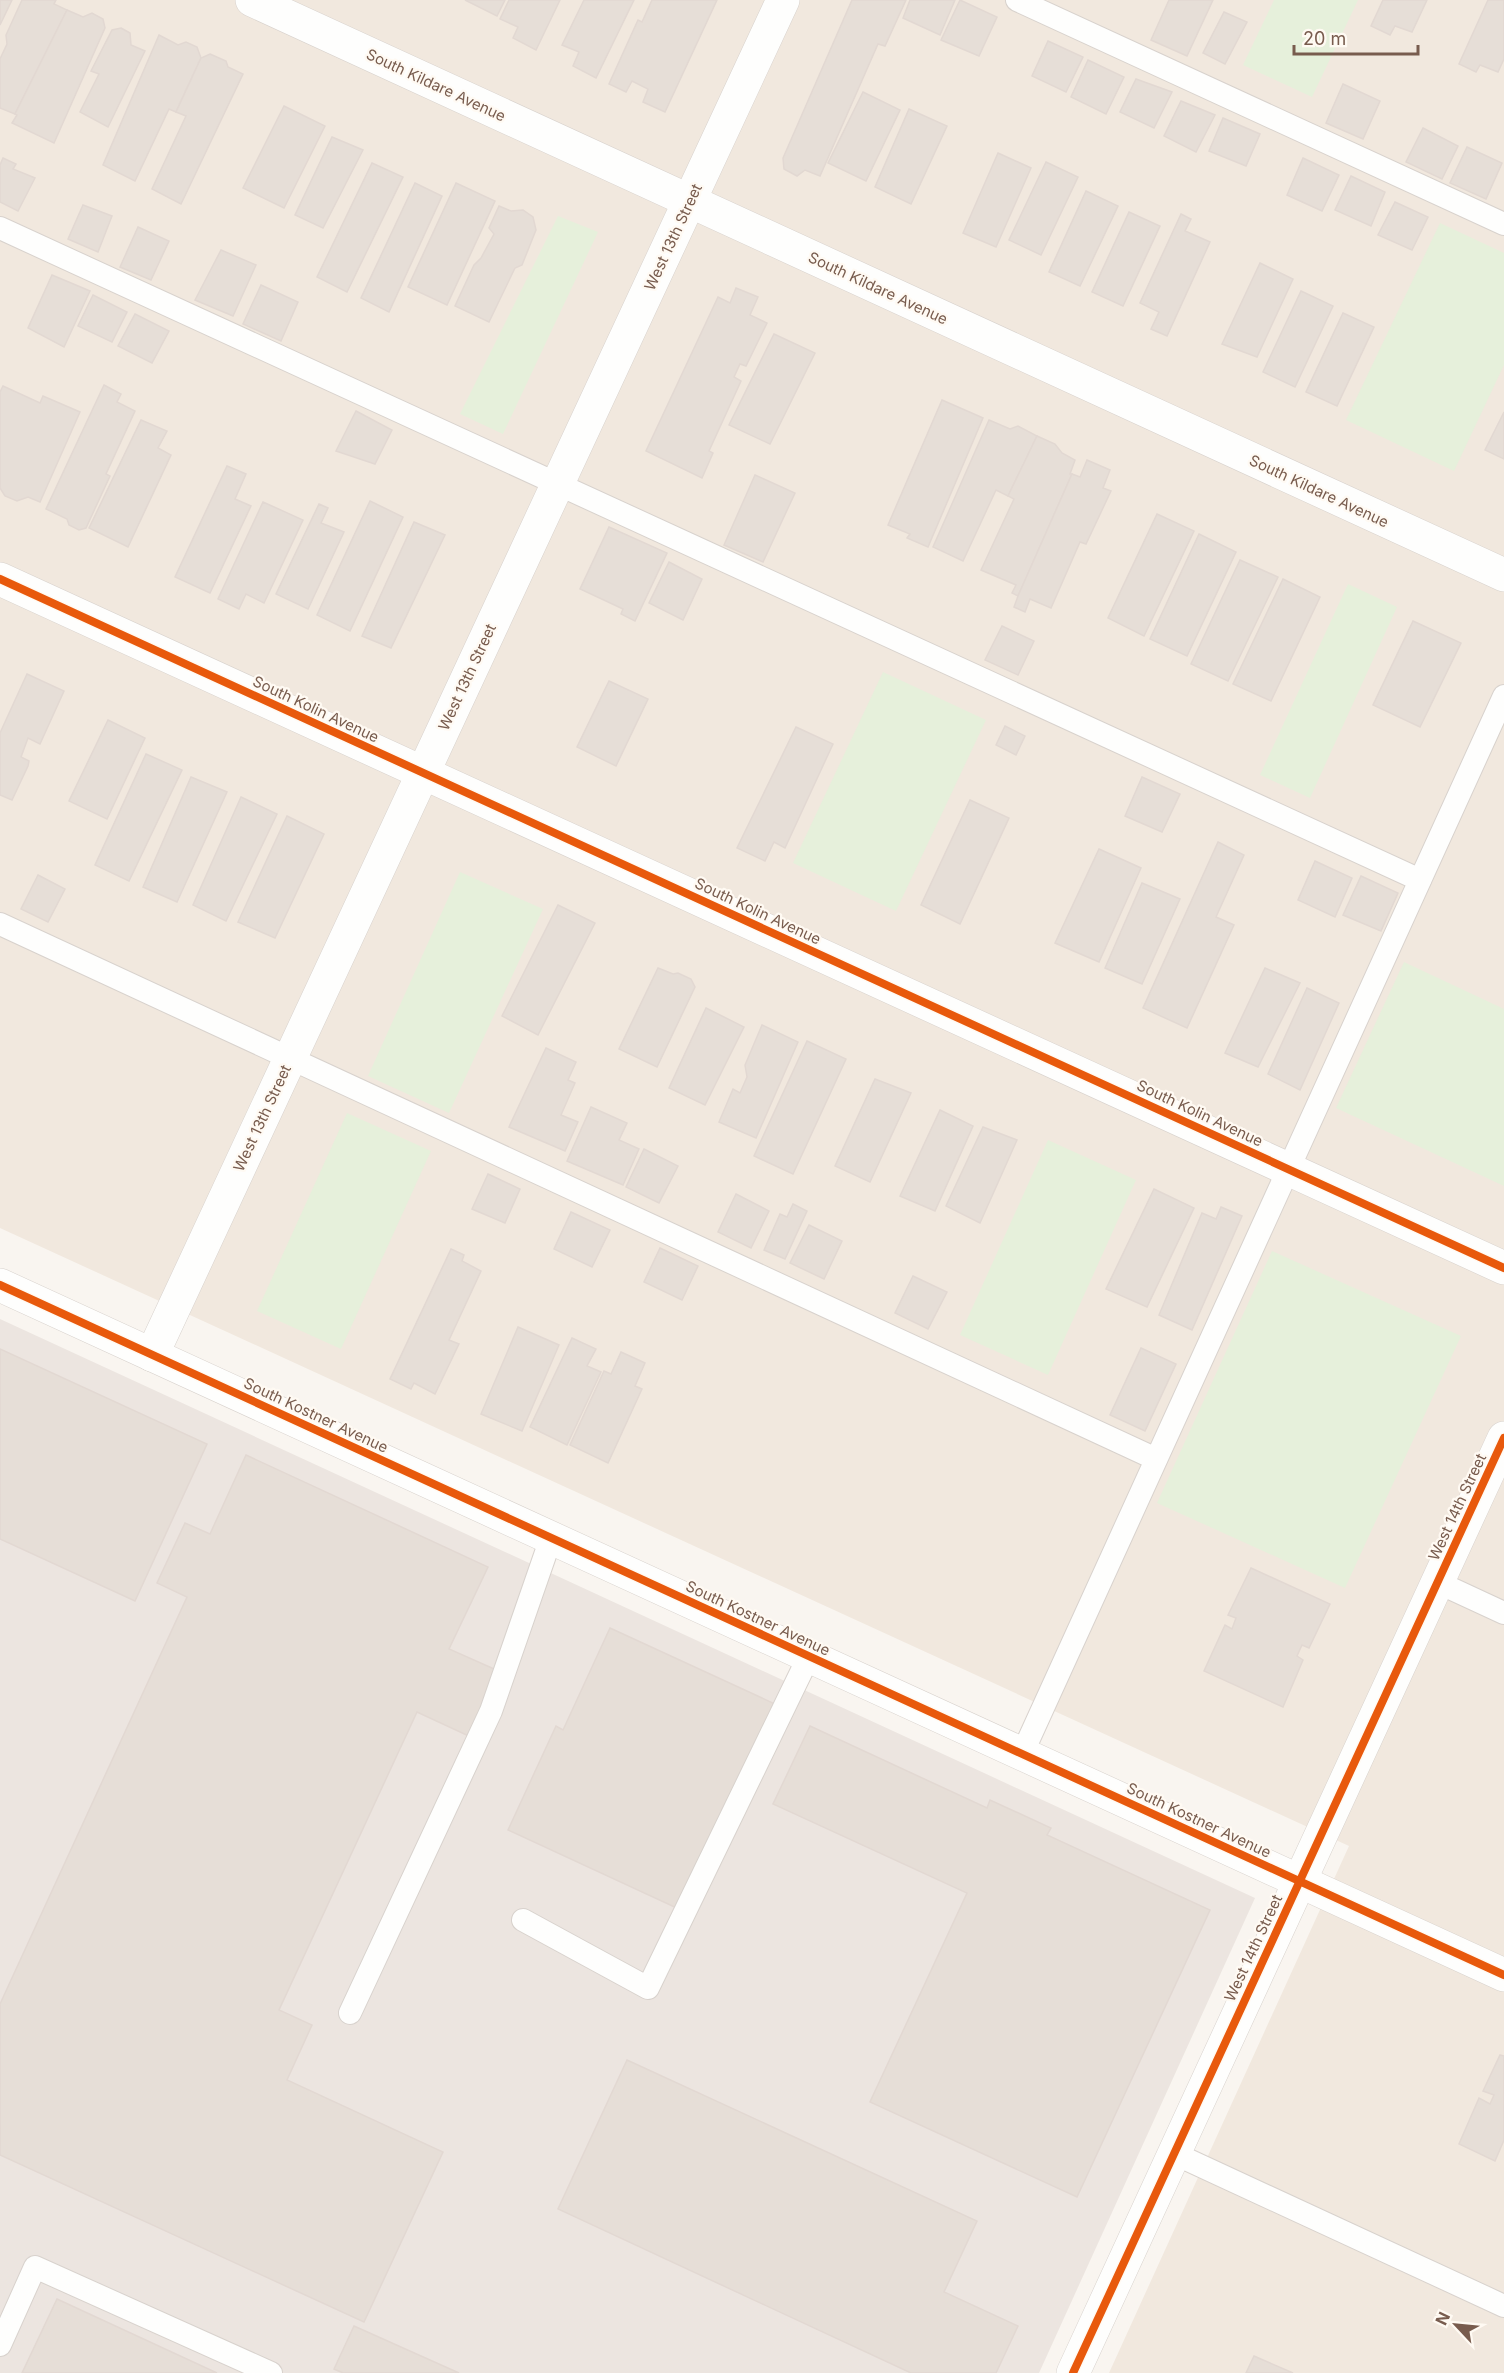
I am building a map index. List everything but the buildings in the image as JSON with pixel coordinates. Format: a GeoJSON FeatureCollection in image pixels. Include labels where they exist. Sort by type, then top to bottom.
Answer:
{"type":"FeatureCollection","features":[{"type":"Feature","properties":{"kind":"street","name":"South Kildare Avenue"},"geometry":{"type":"LineString","coordinates":[[252,0],[1504,575]]}},
{"type":"Feature","properties":{"kind":"street","name":"West 13th Street"},"geometry":{"type":"LineString","coordinates":[[152,1355],[783,0]]}},
{"type":"Feature","properties":{"kind":"street","name":"South Kolin Avenue"},"geometry":{"type":"LineString","coordinates":[[0,579],[1504,1268]]}},
{"type":"Feature","properties":{"kind":"street","name":"South Kostner Avenue"},"geometry":{"type":"LineString","coordinates":[[0,1285],[1504,1975]]}},
{"type":"Feature","properties":{"kind":"street","name":"West 14th Street"},"geometry":{"type":"LineString","coordinates":[[1072,2373],[1504,1438]]}},
{"type":"Feature","properties":{"kind":"lane"},"geometry":{"type":"LineString","coordinates":[[1017,0],[1504,224]]}},
{"type":"Feature","properties":{"kind":"lane"},"geometry":{"type":"LineString","coordinates":[[0,228],[1420,880]]}},
{"type":"Feature","properties":{"kind":"lane"},"geometry":{"type":"LineString","coordinates":[[1022,1754],[1504,696]]}},
{"type":"Feature","properties":{"kind":"lane"},"geometry":{"type":"LineString","coordinates":[[0,924],[1156,1459]]}},
{"type":"Feature","properties":{"kind":"lane"},"geometry":{"type":"LineString","coordinates":[[350,2013],[491,1711],[551,1538]]}},
{"type":"Feature","properties":{"kind":"lane"},"geometry":{"type":"LineString","coordinates":[[1437,1582],[1504,1613]]}},
{"type":"Feature","properties":{"kind":"lane"},"geometry":{"type":"LineString","coordinates":[[523,1920],[648,1988],[809,1656]]}},
{"type":"Feature","properties":{"kind":"lane"},"geometry":{"type":"LineString","coordinates":[[1173,2153],[1504,2306]]}},
{"type":"Feature","properties":{"kind":"lane"},"geometry":{"type":"LineString","coordinates":[[0,2345],[35,2267],[271,2373]]}},
{"type":"Feature","properties":{"kind":"shaded area"},"geometry":{"type":"Polygon","coordinates":[[[0,0],[1504,0],[1504,2373],[1109,2373],[1349,1846],[0,1228],[0,0]]]}},
{"type":"Feature","properties":{"kind":"shaded area"},"geometry":{"type":"Polygon","coordinates":[[[0,1319],[1255,1898],[1039,2373],[0,2373],[0,1319]]]}},
{"type":"Feature","properties":{"kind":"green space"},"geometry":{"type":"Polygon","coordinates":[[[1274,0],[1358,0],[1312,97],[1243,65],[1274,0]]]}},
{"type":"Feature","properties":{"kind":"green space"},"geometry":{"type":"Polygon","coordinates":[[[558,216],[598,232],[503,434],[460,414],[558,216]]]}},
{"type":"Feature","properties":{"kind":"green space"},"geometry":{"type":"Polygon","coordinates":[[[1440,223],[1504,253],[1504,365],[1454,471],[1346,420],[1440,223]]]}},
{"type":"Feature","properties":{"kind":"green space"},"geometry":{"type":"Polygon","coordinates":[[[1348,584],[1397,607],[1310,798],[1260,775],[1348,584]]]}},
{"type":"Feature","properties":{"kind":"green space"},"geometry":{"type":"Polygon","coordinates":[[[883,672],[986,720],[896,911],[793,863],[883,672]]]}},
{"type":"Feature","properties":{"kind":"green space"},"geometry":{"type":"Polygon","coordinates":[[[460,872],[543,909],[449,1113],[368,1076],[460,872]]]}},
{"type":"Feature","properties":{"kind":"green space"},"geometry":{"type":"Polygon","coordinates":[[[1404,962],[1504,1009],[1504,1186],[1336,1108],[1404,962]]]}},
{"type":"Feature","properties":{"kind":"green space"},"geometry":{"type":"Polygon","coordinates":[[[347,1113],[431,1151],[341,1349],[257,1311],[347,1113]]]}},
{"type":"Feature","properties":{"kind":"green space"},"geometry":{"type":"Polygon","coordinates":[[[1048,1140],[1136,1180],[1048,1375],[960,1335],[1048,1140]]]}},
{"type":"Feature","properties":{"kind":"green space"},"geometry":{"type":"Polygon","coordinates":[[[1272,1251],[1461,1336],[1345,1588],[1157,1503],[1272,1251]]]}},
{"type":"Feature","properties":{"kind":"cycle path"},"geometry":{"type":"LineString","coordinates":[[0,579],[1504,1268]]}},
{"type":"Feature","properties":{"kind":"cycle path"},"geometry":{"type":"LineString","coordinates":[[0,1285],[1504,1975]]}},
{"type":"Feature","properties":{"kind":"cycle path"},"geometry":{"type":"LineString","coordinates":[[1073,2373],[1504,1438]]}}]}
